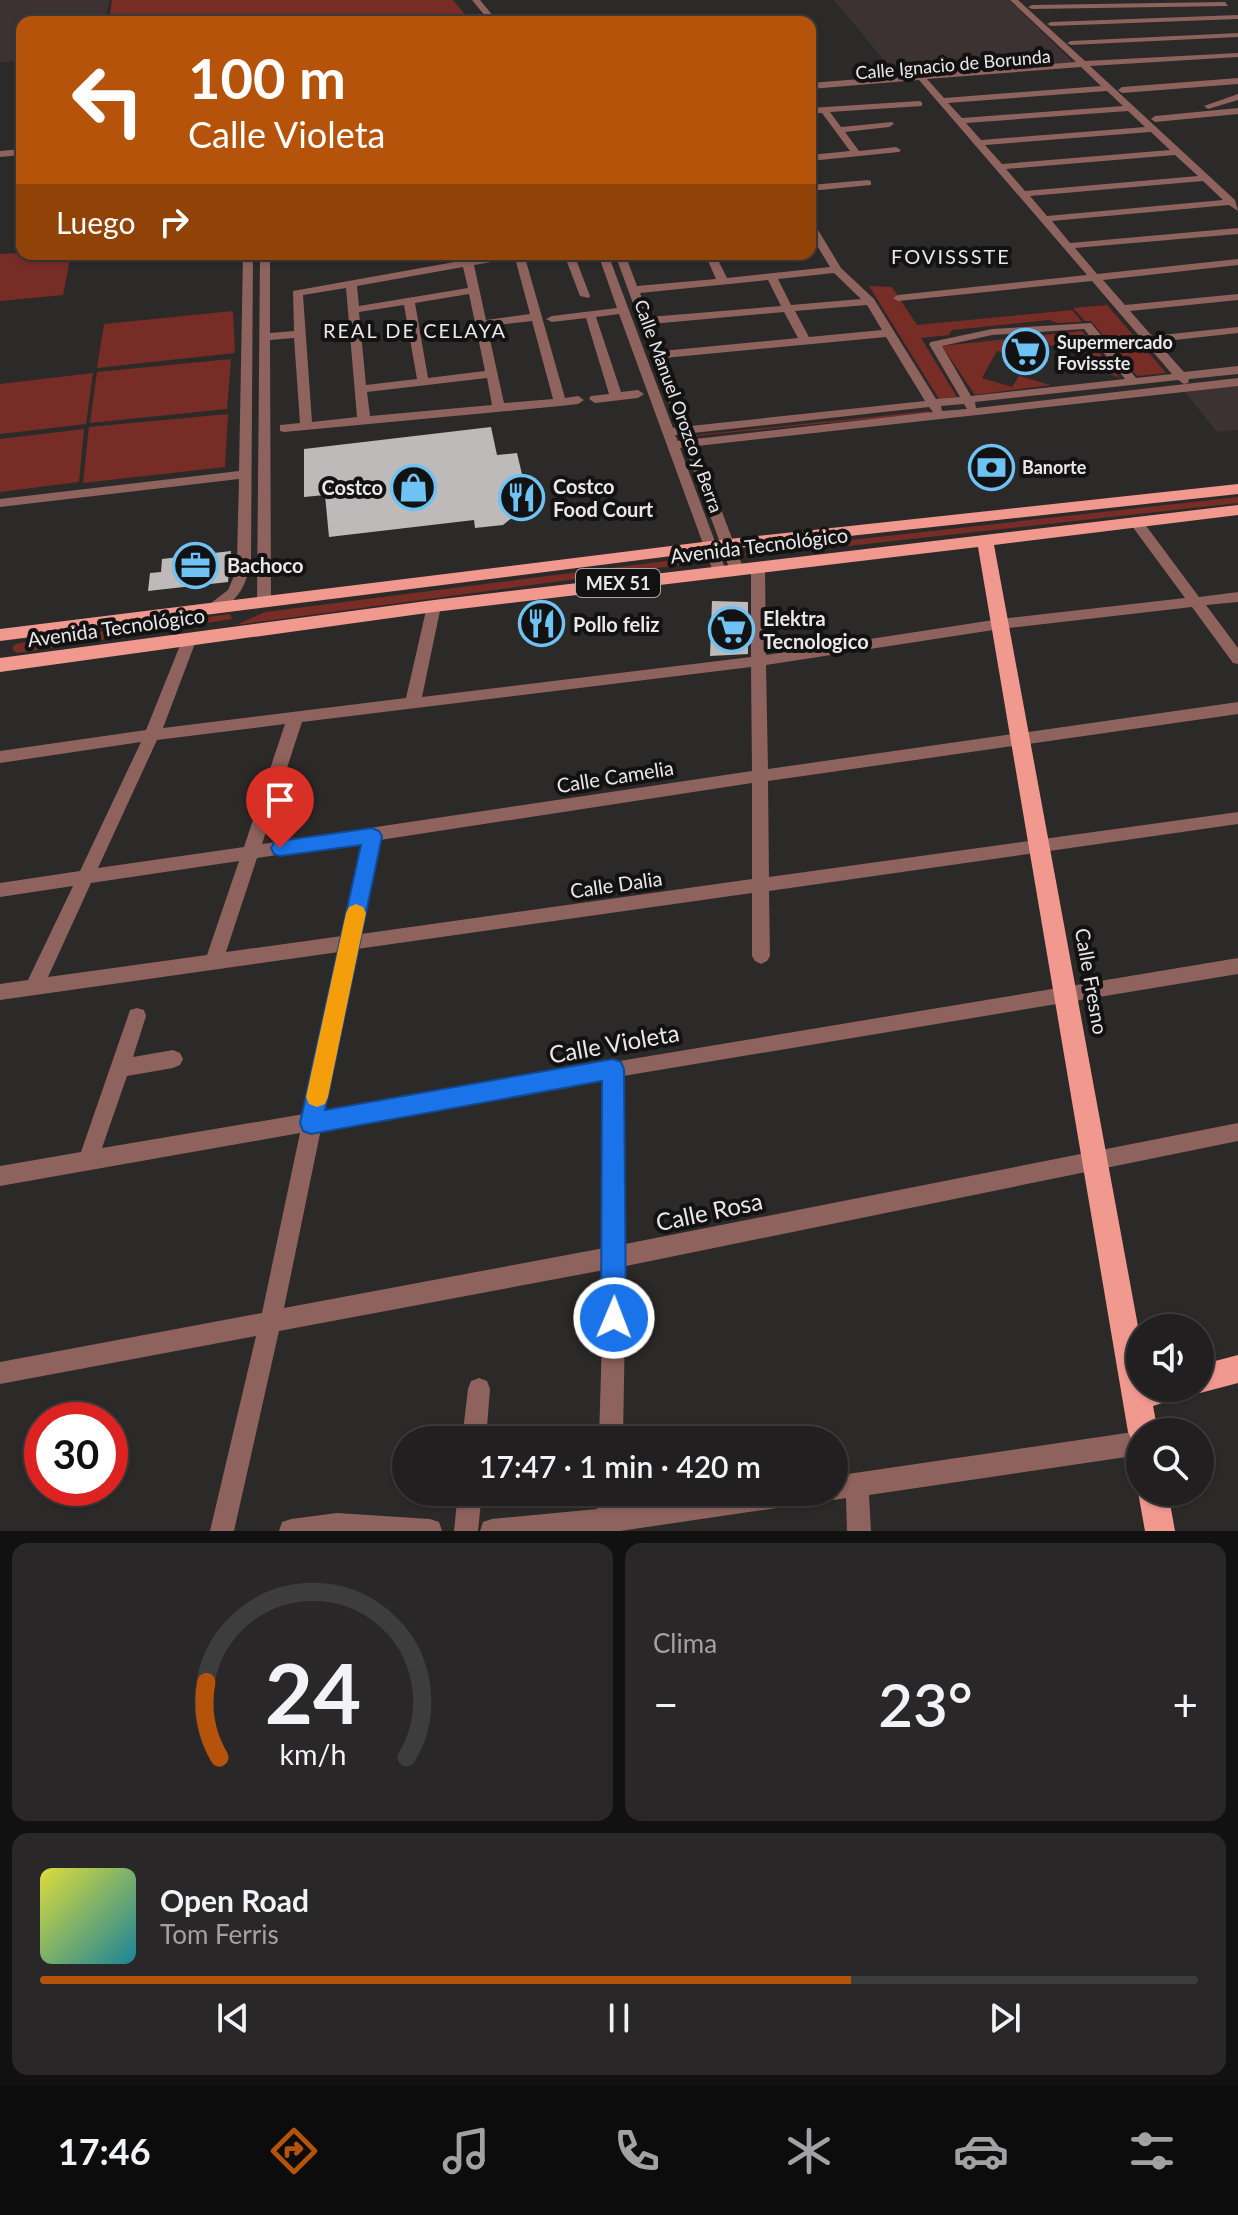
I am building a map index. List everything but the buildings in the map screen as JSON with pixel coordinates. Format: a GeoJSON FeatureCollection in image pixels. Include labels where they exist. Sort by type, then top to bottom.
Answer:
{"type":"FeatureCollection","features":[{"type":"Feature","properties":{"kind":"main road","name":"Avenida Tecnológico"},"geometry":{"type":"LineString","coordinates":[[3,635],[720,545],[1238,489]]}},
{"type":"Feature","properties":{"kind":"main road","name":"Avenida Tecnológico"},"geometry":{"type":"LineString","coordinates":[[0,665],[434,606],[1238,510]]}},
{"type":"Feature","properties":{"kind":"main road","name":"Calle Fresno"},"geometry":{"type":"LineString","coordinates":[[985,540],[1126,1332]]}},
{"type":"Feature","properties":{"kind":"main road"},"geometry":{"type":"LineString","coordinates":[[55,657],[141,633],[243,618],[264,601]]}},
{"type":"Feature","properties":{"kind":"main road"},"geometry":{"type":"LineString","coordinates":[[0,653],[3,635]]}},
{"type":"Feature","properties":{"kind":"main road"},"geometry":{"type":"LineString","coordinates":[[1214,1375],[1238,1369]]}},
{"type":"Feature","properties":{"kind":"main road"},"geometry":{"type":"LineString","coordinates":[[1156,1506],[1160,1531]]}},
{"type":"Feature","properties":{"kind":"street"},"geometry":{"type":"LineString","coordinates":[[464,0],[477,16]]}},
{"type":"Feature","properties":{"kind":"street"},"geometry":{"type":"LineString","coordinates":[[476,0],[489,16]]}},
{"type":"Feature","properties":{"kind":"street"},"geometry":{"type":"LineString","coordinates":[[1014,0],[1122,90],[1177,152],[1236,202]]}},
{"type":"Feature","properties":{"kind":"street"},"geometry":{"type":"LineString","coordinates":[[1104,0],[1114,7]]}},
{"type":"Feature","properties":{"kind":"street"},"geometry":{"type":"LineString","coordinates":[[1028,4],[1114,7],[1225,4]]}},
{"type":"Feature","properties":{"kind":"street"},"geometry":{"type":"LineString","coordinates":[[1028,4],[1071,43],[1107,88],[1153,124],[1236,202]]}},
{"type":"Feature","properties":{"kind":"street"},"geometry":{"type":"LineString","coordinates":[[1051,24],[1238,17]]}},
{"type":"Feature","properties":{"kind":"street"},"geometry":{"type":"LineString","coordinates":[[1150,21],[1214,65]]}},
{"type":"Feature","properties":{"kind":"street"},"geometry":{"type":"LineString","coordinates":[[1071,43],[1238,35]]}},
{"type":"Feature","properties":{"kind":"street","name":"Calle Ignacio de Borunda"},"geometry":{"type":"LineString","coordinates":[[816,86],[1238,55]]}},
{"type":"Feature","properties":{"kind":"street"},"geometry":{"type":"LineString","coordinates":[[1223,73],[1236,81]]}},
{"type":"Feature","properties":{"kind":"street"},"geometry":{"type":"LineString","coordinates":[[924,79],[1190,388]]}},
{"type":"Feature","properties":{"kind":"street","name":"Calle Ignacio de Borunda"},"geometry":{"type":"LineString","coordinates":[[816,92],[924,79]]}},
{"type":"Feature","properties":{"kind":"street"},"geometry":{"type":"LineString","coordinates":[[1122,90],[1236,81]]}},
{"type":"Feature","properties":{"kind":"street"},"geometry":{"type":"LineString","coordinates":[[1185,85],[1211,110]]}},
{"type":"Feature","properties":{"kind":"street"},"geometry":{"type":"LineString","coordinates":[[837,130],[889,124],[861,88]]}},
{"type":"Feature","properties":{"kind":"street"},"geometry":{"type":"LineString","coordinates":[[944,101],[1107,88]]}},
{"type":"Feature","properties":{"kind":"street"},"geometry":{"type":"LineString","coordinates":[[980,143],[1153,124],[1211,110],[1238,97]]}},
{"type":"Feature","properties":{"kind":"street"},"geometry":{"type":"LineString","coordinates":[[816,111],[919,104]]}},
{"type":"Feature","properties":{"kind":"street"},"geometry":{"type":"LineString","coordinates":[[962,121],[1129,108]]}},
{"type":"Feature","properties":{"kind":"street"},"geometry":{"type":"LineString","coordinates":[[1194,109],[1238,111]]}},
{"type":"Feature","properties":{"kind":"street"},"geometry":{"type":"LineString","coordinates":[[824,110],[855,152]]}},
{"type":"Feature","properties":{"kind":"street"},"geometry":{"type":"LineString","coordinates":[[816,157],[896,150],[877,125]]}},
{"type":"Feature","properties":{"kind":"street"},"geometry":{"type":"LineString","coordinates":[[1001,167],[1177,152]]}},
{"type":"Feature","properties":{"kind":"street"},"geometry":{"type":"LineString","coordinates":[[1023,194],[1205,178]]}},
{"type":"Feature","properties":{"kind":"street"},"geometry":{"type":"LineString","coordinates":[[816,187],[868,183]]}},
{"type":"Feature","properties":{"kind":"street"},"geometry":{"type":"LineString","coordinates":[[1045,219],[1236,202]]}},
{"type":"Feature","properties":{"kind":"street"},"geometry":{"type":"LineString","coordinates":[[1068,246],[1238,231]]}},
{"type":"Feature","properties":{"kind":"street"},"geometry":{"type":"LineString","coordinates":[[816,244],[837,270],[870,301],[936,409]]}},
{"type":"Feature","properties":{"kind":"street"},"geometry":{"type":"LineString","coordinates":[[213,607],[240,586],[244,559],[248,260]]}},
{"type":"Feature","properties":{"kind":"street"},"geometry":{"type":"LineString","coordinates":[[264,601],[265,260]]}},
{"type":"Feature","properties":{"kind":"street"},"geometry":{"type":"LineString","coordinates":[[306,426],[297,293],[485,260]]}},
{"type":"Feature","properties":{"kind":"street"},"geometry":{"type":"LineString","coordinates":[[520,260],[560,402]]}},
{"type":"Feature","properties":{"kind":"street"},"geometry":{"type":"LineString","coordinates":[[571,260],[585,296]]}},
{"type":"Feature","properties":{"kind":"street","name":"Calle Manuel Orozco y Berra"},"geometry":{"type":"LineString","coordinates":[[605,260],[672,438],[720,545]]}},
{"type":"Feature","properties":{"kind":"street","name":"Calle Manuel Orozco y Berra"},"geometry":{"type":"LineString","coordinates":[[622,260],[690,436],[728,570]]}},
{"type":"Feature","properties":{"kind":"street"},"geometry":{"type":"LineString","coordinates":[[713,260],[723,281]]}},
{"type":"Feature","properties":{"kind":"street"},"geometry":{"type":"LineString","coordinates":[[898,298],[1238,262]]}},
{"type":"Feature","properties":{"kind":"street"},"geometry":{"type":"LineString","coordinates":[[468,263],[499,408]]}},
{"type":"Feature","properties":{"kind":"street"},"geometry":{"type":"LineString","coordinates":[[633,290],[837,270]]}},
{"type":"Feature","properties":{"kind":"street"},"geometry":{"type":"LineString","coordinates":[[771,276],[805,341]]}},
{"type":"Feature","properties":{"kind":"street"},"geometry":{"type":"LineString","coordinates":[[351,283],[364,422]]}},
{"type":"Feature","properties":{"kind":"street"},"geometry":{"type":"LineString","coordinates":[[354,310],[473,290]]}},
{"type":"Feature","properties":{"kind":"street"},"geometry":{"type":"LineString","coordinates":[[1122,309],[1238,297]]}},
{"type":"Feature","properties":{"kind":"street"},"geometry":{"type":"LineString","coordinates":[[409,300],[423,382]]}},
{"type":"Feature","properties":{"kind":"street"},"geometry":{"type":"LineString","coordinates":[[644,321],[870,301]]}},
{"type":"Feature","properties":{"kind":"street"},"geometry":{"type":"LineString","coordinates":[[552,319],[624,310]]}},
{"type":"Feature","properties":{"kind":"street"},"geometry":{"type":"LineString","coordinates":[[590,314],[616,396]]}},
{"type":"Feature","properties":{"kind":"street"},"geometry":{"type":"LineString","coordinates":[[479,324],[537,317]]}},
{"type":"Feature","properties":{"kind":"street"},"geometry":{"type":"LineString","coordinates":[[970,405],[935,344],[992,332],[1087,325],[1133,381]]}},
{"type":"Feature","properties":{"kind":"street"},"geometry":{"type":"LineString","coordinates":[[265,334],[299,330]]}},
{"type":"Feature","properties":{"kind":"street"},"geometry":{"type":"LineString","coordinates":[[1148,340],[1238,330]]}},
{"type":"Feature","properties":{"kind":"street"},"geometry":{"type":"LineString","coordinates":[[657,355],[889,333]]}},
{"type":"Feature","properties":{"kind":"street"},"geometry":{"type":"LineString","coordinates":[[672,438],[970,405],[1133,381],[1238,370]]}},
{"type":"Feature","properties":{"kind":"street"},"geometry":{"type":"LineString","coordinates":[[360,389],[491,374]]}},
{"type":"Feature","properties":{"kind":"street"},"geometry":{"type":"LineString","coordinates":[[970,405],[1238,382]]}},
{"type":"Feature","properties":{"kind":"street"},"geometry":{"type":"LineString","coordinates":[[595,399],[638,394]]}},
{"type":"Feature","properties":{"kind":"street"},"geometry":{"type":"LineString","coordinates":[[284,428],[578,400]]}},
{"type":"Feature","properties":{"kind":"street"},"geometry":{"type":"LineString","coordinates":[[0,503],[246,474]]}},
{"type":"Feature","properties":{"kind":"street"},"geometry":{"type":"LineString","coordinates":[[1136,522],[1238,659]]}},
{"type":"Feature","properties":{"kind":"street"},"geometry":{"type":"LineString","coordinates":[[758,567],[761,956]]}},
{"type":"Feature","properties":{"kind":"street"},"geometry":{"type":"LineString","coordinates":[[0,757],[152,735],[759,661],[1000,624],[1238,597]]}},
{"type":"Feature","properties":{"kind":"street"},"geometry":{"type":"LineString","coordinates":[[413,703],[434,606]]}},
{"type":"Feature","properties":{"kind":"street"},"geometry":{"type":"LineString","coordinates":[[34,987],[152,735],[190,638]]}},
{"type":"Feature","properties":{"kind":"street","name":"Calle Camelia"},"geometry":{"type":"LineString","coordinates":[[0,890],[83,880],[758,776],[1238,708]]}},
{"type":"Feature","properties":{"kind":"street"},"geometry":{"type":"LineString","coordinates":[[214,962],[295,719]]}},
{"type":"Feature","properties":{"kind":"street","name":"Calle Dalia"},"geometry":{"type":"LineString","coordinates":[[0,992],[1238,818]]}},
{"type":"Feature","properties":{"kind":"street"},"geometry":{"type":"LineString","coordinates":[[222,1531],[271,1320],[372,836]]}},
{"type":"Feature","properties":{"kind":"street","name":"Calle Violeta"},"geometry":{"type":"LineString","coordinates":[[0,1176],[613,1069],[1238,966]]}},
{"type":"Feature","properties":{"kind":"street"},"geometry":{"type":"LineString","coordinates":[[88,1161],[137,1016]]}},
{"type":"Feature","properties":{"kind":"street"},"geometry":{"type":"LineString","coordinates":[[119,1068],[173,1059]]}},
{"type":"Feature","properties":{"kind":"street"},"geometry":{"type":"LineString","coordinates":[[611,1426],[615,1257],[613,1069]]}},
{"type":"Feature","properties":{"kind":"street","name":"Calle Rosa"},"geometry":{"type":"LineString","coordinates":[[0,1373],[615,1257],[1238,1132]]}},
{"type":"Feature","properties":{"kind":"street"},"geometry":{"type":"LineString","coordinates":[[475,1426],[479,1389]]}},
{"type":"Feature","properties":{"kind":"street"},"geometry":{"type":"LineString","coordinates":[[848,1486],[1126,1445]]}},
{"type":"Feature","properties":{"kind":"street"},"geometry":{"type":"LineString","coordinates":[[848,1496],[859,1531]]}},
{"type":"Feature","properties":{"kind":"street"},"geometry":{"type":"LineString","coordinates":[[466,1531],[469,1506]]}},
{"type":"Feature","properties":{"kind":"street"},"geometry":{"type":"LineString","coordinates":[[492,1531],[609,1526],[724,1506]]}},
{"type":"Feature","properties":{"kind":"street"},"geometry":{"type":"LineString","coordinates":[[291,1531],[337,1525],[430,1531]]}},
{"type":"Feature","properties":{"kind":"shaded area"},"geometry":{"type":"Polygon","coordinates":[[[0,0],[109,0],[106,16],[16,16],[16,61],[0,62],[0,0]]]}},
{"type":"Feature","properties":{"kind":"shaded area"},"geometry":{"type":"Polygon","coordinates":[[[112,0],[453,0],[466,16],[110,16],[112,0]]]}},
{"type":"Feature","properties":{"kind":"shaded area"},"geometry":{"type":"Polygon","coordinates":[[[834,0],[1009,0],[1074,63],[897,76],[834,0]]]}},
{"type":"Feature","properties":{"kind":"shaded area"},"geometry":{"type":"Polygon","coordinates":[[[16,253],[16,260],[70,260],[63,295],[0,301],[0,254],[16,253]]]}},
{"type":"Feature","properties":{"kind":"shaded area"},"geometry":{"type":"Polygon","coordinates":[[[869,286],[892,287],[917,325],[1072,310],[1082,322],[1058,323],[1049,320],[952,330],[949,335],[921,338],[957,397],[939,399],[869,286]]]}},
{"type":"Feature","properties":{"kind":"shaded area"},"geometry":{"type":"Polygon","coordinates":[[[1107,305],[1166,373],[1137,376],[1091,321],[1085,321],[1073,308],[1107,305]]]}},
{"type":"Feature","properties":{"kind":"shaded area"},"geometry":{"type":"Polygon","coordinates":[[[233,311],[235,353],[97,368],[104,324],[233,311]]]}},
{"type":"Feature","properties":{"kind":"shaded area"},"geometry":{"type":"Polygon","coordinates":[[[1082,331],[1120,378],[1086,365],[1090,356],[1038,342],[1027,358],[997,351],[982,378],[1012,387],[1019,376],[1051,385],[975,395],[942,346],[1082,331]]]}},
{"type":"Feature","properties":{"kind":"shaded area"},"geometry":{"type":"Polygon","coordinates":[[[231,359],[227,409],[90,423],[97,372],[231,359]]]}},
{"type":"Feature","properties":{"kind":"shaded area"},"geometry":{"type":"Polygon","coordinates":[[[93,373],[86,424],[0,434],[0,384],[93,373]]]}},
{"type":"Feature","properties":{"kind":"shaded area"},"geometry":{"type":"Polygon","coordinates":[[[1238,385],[1238,430],[1217,432],[1184,391],[1238,385]]]}},
{"type":"Feature","properties":{"kind":"shaded area"},"geometry":{"type":"Polygon","coordinates":[[[929,413],[694,436],[695,435],[929,413]]]}},
{"type":"Feature","properties":{"kind":"shaded area"},"geometry":{"type":"Polygon","coordinates":[[[228,414],[225,467],[83,483],[89,427],[228,414]]]}},
{"type":"Feature","properties":{"kind":"shaded area"},"geometry":{"type":"Polygon","coordinates":[[[84,429],[79,482],[0,492],[0,439],[84,429]]]}},
{"type":"Feature","properties":{"kind":"shaded area"},"geometry":{"type":"Polygon","coordinates":[[[1238,497],[1238,503],[749,557],[744,554],[751,551],[1238,497]]]}},
{"type":"Feature","properties":{"kind":"shaded area"},"geometry":{"type":"Polygon","coordinates":[[[690,558],[702,562],[236,625],[265,612],[690,558]]]}},
{"type":"Feature","properties":{"kind":"shaded area"},"geometry":{"type":"Polygon","coordinates":[[[230,614],[232,619],[17,653],[13,650],[13,646],[19,643],[230,614]]]}},
{"type":"Feature","properties":{"kind":"slow traffic"},"geometry":{"type":"LineString","coordinates":[[317,1097],[356,913]]}},
{"type":"Feature","properties":{"kind":"place","name":"Supermercado Fovissste"},"geometry":{"type":"Point","coordinates":[1026,352]}},
{"type":"Feature","properties":{"kind":"place","name":"Banorte"},"geometry":{"type":"Point","coordinates":[991,467]}},
{"type":"Feature","properties":{"kind":"place","name":"Costco"},"geometry":{"type":"Point","coordinates":[414,487]}},
{"type":"Feature","properties":{"kind":"place","name":"Costco Food Court"},"geometry":{"type":"Point","coordinates":[522,498]}},
{"type":"Feature","properties":{"kind":"place","name":"Bachoco"},"geometry":{"type":"Point","coordinates":[196,565]}},
{"type":"Feature","properties":{"kind":"place","name":"Pollo feliz"},"geometry":{"type":"Point","coordinates":[542,624]}},
{"type":"Feature","properties":{"kind":"place","name":"Elektra Tecnologico"},"geometry":{"type":"Point","coordinates":[732,629]}},
{"type":"Feature","properties":{"kind":"district","name":"FOVISSSTE"},"geometry":{"type":"Point","coordinates":[951,256]}},
{"type":"Feature","properties":{"kind":"district","name":"REAL DE CELAYA"},"geometry":{"type":"Point","coordinates":[415,330]}},
{"type":"Feature","properties":{"kind":"route"},"geometry":{"type":"LineString","coordinates":[[280,848],[372,836],[311,1123],[613,1069],[614,1318]]}}]}
